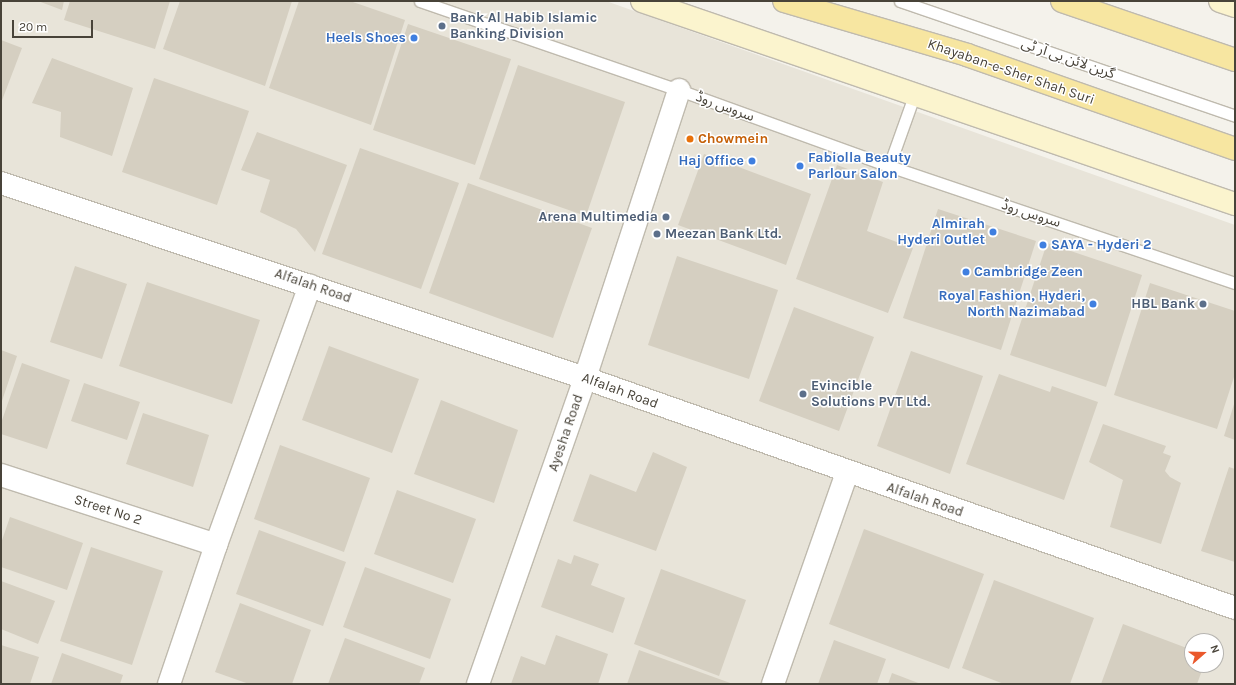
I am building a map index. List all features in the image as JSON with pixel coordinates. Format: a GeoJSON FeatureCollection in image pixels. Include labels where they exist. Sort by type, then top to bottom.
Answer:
{"type":"FeatureCollection","features":[{"type":"Feature","properties":{"kind":"main road"},"geometry":{"type":"LineString","coordinates":[[642,1],[1235,204]]}},
{"type":"Feature","properties":{"kind":"main road","name":"Khayaban-e-Sher Shah Suri"},"geometry":{"type":"LineString","coordinates":[[784,1],[967,55],[1235,149]]}},
{"type":"Feature","properties":{"kind":"main road"},"geometry":{"type":"LineString","coordinates":[[1062,1],[1235,60]]}},
{"type":"Feature","properties":{"kind":"main road"},"geometry":{"type":"LineString","coordinates":[[1220,1],[1235,6]]}},
{"type":"Feature","properties":{"kind":"street","name":"Ayesha Road"},"geometry":{"type":"LineString","coordinates":[[478,684],[585,378],[679,90]]}},
{"type":"Feature","properties":{"kind":"street","name":"Alfalah Road"},"geometry":{"type":"LineString","coordinates":[[1,183],[585,378],[847,473],[1235,608]]}},
{"type":"Feature","properties":{"kind":"street"},"geometry":{"type":"LineString","coordinates":[[169,684],[216,545],[310,285]]}},
{"type":"Feature","properties":{"kind":"street"},"geometry":{"type":"LineString","coordinates":[[773,684],[847,473]]}},
{"type":"Feature","properties":{"kind":"street","name":"Street No 2"},"geometry":{"type":"LineString","coordinates":[[1,475],[216,545]]}},
{"type":"Feature","properties":{"kind":"lane","name":"سروس روڈ"},"geometry":{"type":"LineString","coordinates":[[420,1],[679,90],[889,166],[1235,283]]}},
{"type":"Feature","properties":{"kind":"lane","name":"گرین لائن بی آر ٹی"},"geometry":{"type":"LineString","coordinates":[[900,1],[1235,116]]}},
{"type":"Feature","properties":{"kind":"lane"},"geometry":{"type":"LineString","coordinates":[[889,166],[915,94]]}},
{"type":"Feature","properties":{"kind":"shaded area"},"geometry":{"type":"Polygon","coordinates":[[[1,1],[606,1],[1235,225],[1235,684],[1,684],[1,1]]]}},
{"type":"Feature","properties":{"kind":"building"},"geometry":{"type":"Polygon","coordinates":[[[38,1],[64,1],[62,10],[38,1]]]}},
{"type":"Feature","properties":{"kind":"building"},"geometry":{"type":"Polygon","coordinates":[[[70,1],[170,1],[155,49],[64,20],[70,1]]]}},
{"type":"Feature","properties":{"kind":"building"},"geometry":{"type":"Polygon","coordinates":[[[180,1],[292,1],[265,86],[163,49],[180,1]]]}},
{"type":"Feature","properties":{"kind":"building"},"geometry":{"type":"Polygon","coordinates":[[[299,1],[350,1],[405,20],[371,125],[269,88],[299,1]]]}},
{"type":"Feature","properties":{"kind":"building"},"geometry":{"type":"Polygon","coordinates":[[[408,24],[511,59],[475,165],[373,130],[408,24]]]}},
{"type":"Feature","properties":{"kind":"building"},"geometry":{"type":"Polygon","coordinates":[[[1,40],[22,48],[1,103],[1,40]]]}},
{"type":"Feature","properties":{"kind":"building"},"geometry":{"type":"Polygon","coordinates":[[[52,58],[133,88],[112,156],[60,137],[61,112],[32,103],[52,58]]]}},
{"type":"Feature","properties":{"kind":"building"},"geometry":{"type":"Polygon","coordinates":[[[518,65],[625,102],[586,216],[479,179],[518,65]]]}},
{"type":"Feature","properties":{"kind":"building"},"geometry":{"type":"Polygon","coordinates":[[[154,78],[249,111],[217,205],[122,172],[154,78]]]}},
{"type":"Feature","properties":{"kind":"building"},"geometry":{"type":"Polygon","coordinates":[[[257,132],[347,165],[315,252],[296,229],[260,212],[270,180],[241,170],[257,132]]]}},
{"type":"Feature","properties":{"kind":"building"},"geometry":{"type":"Polygon","coordinates":[[[360,148],[459,183],[421,289],[322,254],[360,148]]]}},
{"type":"Feature","properties":{"kind":"building"},"geometry":{"type":"Polygon","coordinates":[[[704,154],[811,194],[786,265],[678,225],[704,154]]]}},
{"type":"Feature","properties":{"kind":"building"},"geometry":{"type":"Polygon","coordinates":[[[837,165],[883,182],[867,231],[913,248],[888,313],[796,279],[837,165]]]}},
{"type":"Feature","properties":{"kind":"building"},"geometry":{"type":"Polygon","coordinates":[[[468,183],[592,228],[553,338],[429,293],[468,183]]]}},
{"type":"Feature","properties":{"kind":"building"},"geometry":{"type":"Polygon","coordinates":[[[938,209],[1036,241],[1001,350],[903,318],[938,209]]]}},
{"type":"Feature","properties":{"kind":"building"},"geometry":{"type":"Polygon","coordinates":[[[1047,243],[1142,275],[1106,387],[1010,355],[1047,243]]]}},
{"type":"Feature","properties":{"kind":"building"},"geometry":{"type":"Polygon","coordinates":[[[677,256],[778,290],[749,379],[648,345],[677,256]]]}},
{"type":"Feature","properties":{"kind":"building"},"geometry":{"type":"Polygon","coordinates":[[[75,266],[127,284],[102,359],[50,342],[75,266]]]}},
{"type":"Feature","properties":{"kind":"building"},"geometry":{"type":"Polygon","coordinates":[[[147,282],[260,320],[232,404],[119,366],[147,282]]]}},
{"type":"Feature","properties":{"kind":"building"},"geometry":{"type":"Polygon","coordinates":[[[1150,283],[1235,311],[1235,374],[1217,429],[1114,395],[1150,283]]]}},
{"type":"Feature","properties":{"kind":"building"},"geometry":{"type":"Polygon","coordinates":[[[794,307],[874,337],[839,431],[759,401],[794,307]]]}},
{"type":"Feature","properties":{"kind":"building"},"geometry":{"type":"Polygon","coordinates":[[[329,346],[419,379],[392,453],[302,420],[329,346]]]}},
{"type":"Feature","properties":{"kind":"building"},"geometry":{"type":"Polygon","coordinates":[[[1,350],[17,356],[1,404],[1,350]]]}},
{"type":"Feature","properties":{"kind":"building"},"geometry":{"type":"Polygon","coordinates":[[[911,351],[983,376],[950,474],[877,446],[911,351]]]}},
{"type":"Feature","properties":{"kind":"building"},"geometry":{"type":"Polygon","coordinates":[[[22,363],[70,380],[47,449],[1,434],[1,423],[22,363]]]}},
{"type":"Feature","properties":{"kind":"building"},"geometry":{"type":"Polygon","coordinates":[[[999,374],[1050,392],[1052,386],[1098,402],[1064,500],[966,464],[999,374]]]}},
{"type":"Feature","properties":{"kind":"building"},"geometry":{"type":"Polygon","coordinates":[[[84,383],[140,402],[127,440],[71,421],[84,383]]]}},
{"type":"Feature","properties":{"kind":"building"},"geometry":{"type":"Polygon","coordinates":[[[441,400],[518,430],[494,503],[414,474],[441,400]]]}},
{"type":"Feature","properties":{"kind":"building"},"geometry":{"type":"Polygon","coordinates":[[[1235,401],[1235,440],[1224,436],[1235,401]]]}},
{"type":"Feature","properties":{"kind":"building"},"geometry":{"type":"Polygon","coordinates":[[[143,413],[209,435],[193,487],[126,464],[143,413]]]}},
{"type":"Feature","properties":{"kind":"building"},"geometry":{"type":"Polygon","coordinates":[[[1103,424],[1166,446],[1163,453],[1171,456],[1165,471],[1170,477],[1181,483],[1161,544],[1110,527],[1123,480],[1089,462],[1103,424]]]}},
{"type":"Feature","properties":{"kind":"building"},"geometry":{"type":"Polygon","coordinates":[[[280,445],[370,478],[344,552],[254,519],[280,445]]]}},
{"type":"Feature","properties":{"kind":"building"},"geometry":{"type":"Polygon","coordinates":[[[653,452],[687,467],[656,551],[573,521],[590,474],[636,492],[653,452]]]}},
{"type":"Feature","properties":{"kind":"building"},"geometry":{"type":"Polygon","coordinates":[[[1229,467],[1235,469],[1235,562],[1201,551],[1229,467]]]}},
{"type":"Feature","properties":{"kind":"building"},"geometry":{"type":"Polygon","coordinates":[[[397,490],[476,519],[453,583],[374,554],[397,490]]]}},
{"type":"Feature","properties":{"kind":"building"},"geometry":{"type":"Polygon","coordinates":[[[10,517],[83,543],[67,590],[1,567],[1,543],[10,517]]]}},
{"type":"Feature","properties":{"kind":"building"},"geometry":{"type":"Polygon","coordinates":[[[864,529],[984,574],[949,669],[829,624],[864,529]]]}},
{"type":"Feature","properties":{"kind":"building"},"geometry":{"type":"Polygon","coordinates":[[[259,530],[346,562],[323,626],[236,594],[259,530]]]}},
{"type":"Feature","properties":{"kind":"building"},"geometry":{"type":"Polygon","coordinates":[[[91,547],[163,571],[132,665],[60,641],[91,547]]]}},
{"type":"Feature","properties":{"kind":"building"},"geometry":{"type":"Polygon","coordinates":[[[574,555],[599,564],[591,585],[625,598],[613,633],[541,607],[558,559],[571,564],[574,555]]]}},
{"type":"Feature","properties":{"kind":"building"},"geometry":{"type":"Polygon","coordinates":[[[365,567],[451,599],[430,659],[343,627],[365,567]]]}},
{"type":"Feature","properties":{"kind":"building"},"geometry":{"type":"Polygon","coordinates":[[[661,569],[746,600],[719,676],[634,644],[661,569]]]}},
{"type":"Feature","properties":{"kind":"building"},"geometry":{"type":"Polygon","coordinates":[[[994,580],[1094,618],[1070,684],[1004,684],[962,668],[994,580]]]}},
{"type":"Feature","properties":{"kind":"building"},"geometry":{"type":"Polygon","coordinates":[[[1,581],[55,601],[38,644],[1,629],[1,581]]]}},
{"type":"Feature","properties":{"kind":"building"},"geometry":{"type":"Polygon","coordinates":[[[240,603],[311,630],[292,684],[249,684],[215,672],[240,603]]]}},
{"type":"Feature","properties":{"kind":"building"},"geometry":{"type":"Polygon","coordinates":[[[1123,624],[1184,647],[1184,673],[1201,673],[1197,684],[1101,684],[1123,624]]]}},
{"type":"Feature","properties":{"kind":"building"},"geometry":{"type":"Polygon","coordinates":[[[556,635],[608,654],[598,684],[511,684],[521,656],[545,665],[556,635]]]}},
{"type":"Feature","properties":{"kind":"building"},"geometry":{"type":"Polygon","coordinates":[[[345,638],[425,668],[419,684],[328,684],[345,638]]]}},
{"type":"Feature","properties":{"kind":"building"},"geometry":{"type":"Polygon","coordinates":[[[834,640],[886,659],[877,684],[818,684],[834,640]]]}},
{"type":"Feature","properties":{"kind":"building"},"geometry":{"type":"Polygon","coordinates":[[[1,645],[39,657],[30,684],[1,684],[1,645]]]}},
{"type":"Feature","properties":{"kind":"building"},"geometry":{"type":"Polygon","coordinates":[[[639,650],[733,684],[627,684],[639,650]]]}},
{"type":"Feature","properties":{"kind":"building"},"geometry":{"type":"Polygon","coordinates":[[[62,653],[123,675],[120,684],[51,684],[62,653]]]}},
{"type":"Feature","properties":{"kind":"building"},"geometry":{"type":"Polygon","coordinates":[[[892,673],[921,684],[888,684],[892,673]]]}},
{"type":"Feature","properties":{"kind":"place","name":"Bank Al Habib Islamic Banking Division"},"geometry":{"type":"Point","coordinates":[442,26]}},
{"type":"Feature","properties":{"kind":"place","name":"Heels Shoes"},"geometry":{"type":"Point","coordinates":[414,38]}},
{"type":"Feature","properties":{"kind":"place","name":"Chowmein"},"geometry":{"type":"Point","coordinates":[690,139]}},
{"type":"Feature","properties":{"kind":"place","name":"Haj Office"},"geometry":{"type":"Point","coordinates":[752,161]}},
{"type":"Feature","properties":{"kind":"place","name":"Fabiolla Beauty Parlour Salon"},"geometry":{"type":"Point","coordinates":[800,166]}},
{"type":"Feature","properties":{"kind":"place","name":"Arena Multimedia"},"geometry":{"type":"Point","coordinates":[666,217]}},
{"type":"Feature","properties":{"kind":"place","name":"Almirah Hyderi Outlet"},"geometry":{"type":"Point","coordinates":[993,232]}},
{"type":"Feature","properties":{"kind":"place","name":"Meezan Bank Ltd."},"geometry":{"type":"Point","coordinates":[657,234]}},
{"type":"Feature","properties":{"kind":"place","name":"SAYA - Hyderi 2"},"geometry":{"type":"Point","coordinates":[1043,245]}},
{"type":"Feature","properties":{"kind":"place","name":"Cambridge Zeen"},"geometry":{"type":"Point","coordinates":[966,272]}},
{"type":"Feature","properties":{"kind":"place","name":"Royal Fashion, Hyderi, North Nazimabad"},"geometry":{"type":"Point","coordinates":[1093,304]}},
{"type":"Feature","properties":{"kind":"place","name":"HBL Bank"},"geometry":{"type":"Point","coordinates":[1203,304]}},
{"type":"Feature","properties":{"kind":"place","name":"Evincible Solutions PVT Ltd."},"geometry":{"type":"Point","coordinates":[803,394]}}]}
